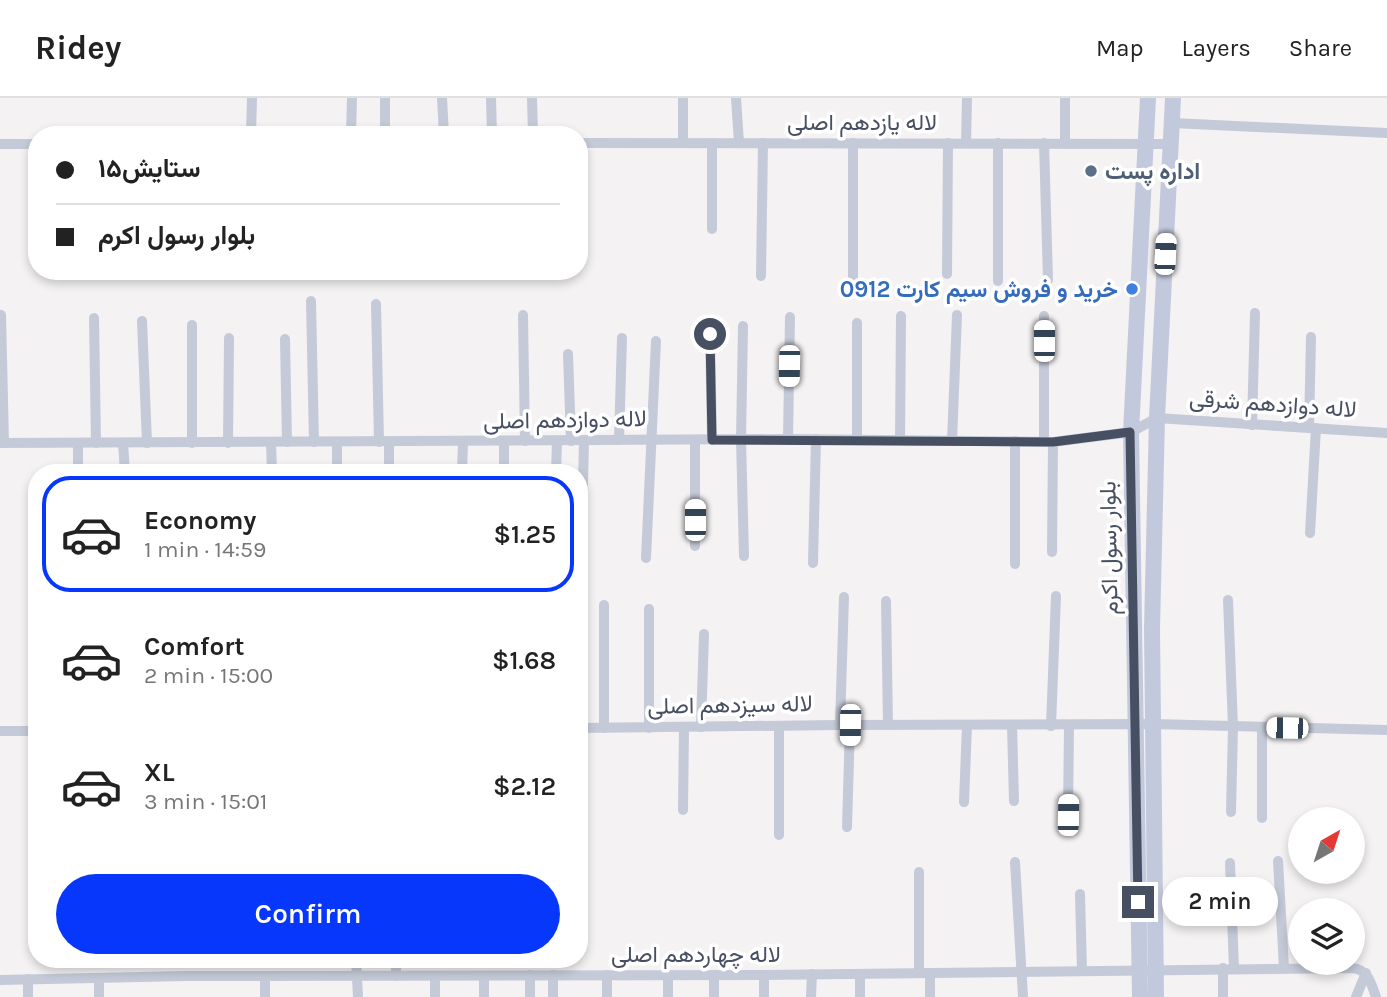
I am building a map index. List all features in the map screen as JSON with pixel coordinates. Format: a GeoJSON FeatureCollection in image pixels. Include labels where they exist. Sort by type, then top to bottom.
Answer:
{"type":"FeatureCollection","features":[{"type":"Feature","properties":{"kind":"main road","name":"بلوار رسول اکرم"},"geometry":{"type":"LineString","coordinates":[[1148,98],[1130,432],[1134,725],[1148,970],[1156,997]]}},
{"type":"Feature","properties":{"kind":"main road","name":"بلوار رسول اکرم"},"geometry":{"type":"LineString","coordinates":[[1140,997],[1148,970],[1157,418],[1173,98]]}},
{"type":"Feature","properties":{"kind":"street"},"geometry":{"type":"LineString","coordinates":[[251,126],[252,98]]}},
{"type":"Feature","properties":{"kind":"street"},"geometry":{"type":"LineString","coordinates":[[351,126],[352,98]]}},
{"type":"Feature","properties":{"kind":"street"},"geometry":{"type":"LineString","coordinates":[[385,98],[385,126]]}},
{"type":"Feature","properties":{"kind":"street"},"geometry":{"type":"LineString","coordinates":[[442,98],[444,126]]}},
{"type":"Feature","properties":{"kind":"street"},"geometry":{"type":"LineString","coordinates":[[491,98],[492,126]]}},
{"type":"Feature","properties":{"kind":"street"},"geometry":{"type":"LineString","coordinates":[[532,98],[533,126]]}},
{"type":"Feature","properties":{"kind":"street"},"geometry":{"type":"LineString","coordinates":[[683,98],[683,143]]}},
{"type":"Feature","properties":{"kind":"street"},"geometry":{"type":"LineString","coordinates":[[736,98],[738,143]]}},
{"type":"Feature","properties":{"kind":"street"},"geometry":{"type":"LineString","coordinates":[[966,143],[967,98]]}},
{"type":"Feature","properties":{"kind":"street"},"geometry":{"type":"LineString","coordinates":[[1065,98],[1065,143]]}},
{"type":"Feature","properties":{"kind":"street"},"geometry":{"type":"LineString","coordinates":[[1171,123],[1387,133]]}},
{"type":"Feature","properties":{"kind":"street"},"geometry":{"type":"LineString","coordinates":[[712,143],[712,229]]}},
{"type":"Feature","properties":{"kind":"street"},"geometry":{"type":"LineString","coordinates":[[761,276],[763,143]]}},
{"type":"Feature","properties":{"kind":"street"},"geometry":{"type":"LineString","coordinates":[[853,143],[853,281]]}},
{"type":"Feature","properties":{"kind":"street"},"geometry":{"type":"LineString","coordinates":[[947,274],[948,143]]}},
{"type":"Feature","properties":{"kind":"street"},"geometry":{"type":"LineString","coordinates":[[998,143],[998,281]]}},
{"type":"Feature","properties":{"kind":"street"},"geometry":{"type":"LineString","coordinates":[[1044,143],[1048,280]]}},
{"type":"Feature","properties":{"kind":"street"},"geometry":{"type":"LineString","coordinates":[[0,144],[28,144]]}},
{"type":"Feature","properties":{"kind":"street","name":"لاله یازدهم اصلی"},"geometry":{"type":"LineString","coordinates":[[588,144],[1170,144]]}},
{"type":"Feature","properties":{"kind":"street"},"geometry":{"type":"LineString","coordinates":[[311,301],[314,442]]}},
{"type":"Feature","properties":{"kind":"street"},"geometry":{"type":"LineString","coordinates":[[376,304],[388,464]]}},
{"type":"Feature","properties":{"kind":"street"},"geometry":{"type":"LineString","coordinates":[[1252,425],[1255,313]]}},
{"type":"Feature","properties":{"kind":"street"},"geometry":{"type":"LineString","coordinates":[[1,315],[2,443]]}},
{"type":"Feature","properties":{"kind":"street"},"geometry":{"type":"LineString","coordinates":[[523,315],[525,441]]}},
{"type":"Feature","properties":{"kind":"street"},"geometry":{"type":"LineString","coordinates":[[952,441],[957,315]]}},
{"type":"Feature","properties":{"kind":"street"},"geometry":{"type":"LineString","coordinates":[[900,440],[901,316]]}},
{"type":"Feature","properties":{"kind":"street"},"geometry":{"type":"LineString","coordinates":[[1044,316],[1052,552]]}},
{"type":"Feature","properties":{"kind":"street"},"geometry":{"type":"LineString","coordinates":[[788,439],[790,317]]}},
{"type":"Feature","properties":{"kind":"street"},"geometry":{"type":"LineString","coordinates":[[93,318],[96,443]]}},
{"type":"Feature","properties":{"kind":"street"},"geometry":{"type":"LineString","coordinates":[[142,321],[147,443]]}},
{"type":"Feature","properties":{"kind":"street"},"geometry":{"type":"LineString","coordinates":[[857,323],[857,440]]}},
{"type":"Feature","properties":{"kind":"street"},"geometry":{"type":"LineString","coordinates":[[192,325],[192,443]]}},
{"type":"Feature","properties":{"kind":"street"},"geometry":{"type":"LineString","coordinates":[[743,326],[741,439],[744,556]]}},
{"type":"Feature","properties":{"kind":"street"},"geometry":{"type":"LineString","coordinates":[[710,334],[712,440]]}},
{"type":"Feature","properties":{"kind":"street"},"geometry":{"type":"LineString","coordinates":[[1310,533],[1311,337]]}},
{"type":"Feature","properties":{"kind":"street"},"geometry":{"type":"LineString","coordinates":[[228,443],[229,338]]}},
{"type":"Feature","properties":{"kind":"street"},"geometry":{"type":"LineString","coordinates":[[619,440],[622,338]]}},
{"type":"Feature","properties":{"kind":"street"},"geometry":{"type":"LineString","coordinates":[[285,339],[287,442]]}},
{"type":"Feature","properties":{"kind":"street"},"geometry":{"type":"LineString","coordinates":[[646,558],[656,341]]}},
{"type":"Feature","properties":{"kind":"street"},"geometry":{"type":"LineString","coordinates":[[568,354],[571,441]]}},
{"type":"Feature","properties":{"kind":"street"},"geometry":{"type":"LineString","coordinates":[[1130,432],[1157,418]]}},
{"type":"Feature","properties":{"kind":"street","name":"لاله دوازدهم شرقی"},"geometry":{"type":"LineString","coordinates":[[1157,418],[1387,433]]}},
{"type":"Feature","properties":{"kind":"street","name":"لاله دوازدهم اصلی"},"geometry":{"type":"LineString","coordinates":[[2,443],[741,439],[1048,441],[1130,432]]}},
{"type":"Feature","properties":{"kind":"street"},"geometry":{"type":"LineString","coordinates":[[813,563],[816,439]]}},
{"type":"Feature","properties":{"kind":"street"},"geometry":{"type":"LineString","coordinates":[[695,440],[695,547]]}},
{"type":"Feature","properties":{"kind":"street"},"geometry":{"type":"LineString","coordinates":[[556,464],[557,441]]}},
{"type":"Feature","properties":{"kind":"street"},"geometry":{"type":"LineString","coordinates":[[583,464],[584,441]]}},
{"type":"Feature","properties":{"kind":"street"},"geometry":{"type":"LineString","coordinates":[[1014,441],[1015,564]]}},
{"type":"Feature","properties":{"kind":"street"},"geometry":{"type":"LineString","coordinates":[[271,442],[272,464]]}},
{"type":"Feature","properties":{"kind":"street"},"geometry":{"type":"LineString","coordinates":[[337,442],[337,464]]}},
{"type":"Feature","properties":{"kind":"street"},"geometry":{"type":"LineString","coordinates":[[462,464],[463,442]]}},
{"type":"Feature","properties":{"kind":"street"},"geometry":{"type":"LineString","coordinates":[[504,464],[505,442]]}},
{"type":"Feature","properties":{"kind":"street"},"geometry":{"type":"LineString","coordinates":[[78,443],[78,464]]}},
{"type":"Feature","properties":{"kind":"street"},"geometry":{"type":"LineString","coordinates":[[123,443],[124,464]]}},
{"type":"Feature","properties":{"kind":"street"},"geometry":{"type":"LineString","coordinates":[[844,597],[847,827]]}},
{"type":"Feature","properties":{"kind":"street"},"geometry":{"type":"LineString","coordinates":[[1052,726],[1056,597]]}},
{"type":"Feature","properties":{"kind":"street"},"geometry":{"type":"LineString","coordinates":[[886,600],[888,725]]}},
{"type":"Feature","properties":{"kind":"street"},"geometry":{"type":"LineString","coordinates":[[1228,600],[1233,727],[1231,812]]}},
{"type":"Feature","properties":{"kind":"street"},"geometry":{"type":"LineString","coordinates":[[604,605],[604,728]]}},
{"type":"Feature","properties":{"kind":"street"},"geometry":{"type":"LineString","coordinates":[[649,609],[649,728]]}},
{"type":"Feature","properties":{"kind":"street"},"geometry":{"type":"LineString","coordinates":[[701,727],[704,634]]}},
{"type":"Feature","properties":{"kind":"street","name":"لاله سیزدهم اصلی"},"geometry":{"type":"LineString","coordinates":[[588,728],[1152,724],[1387,730]]}},
{"type":"Feature","properties":{"kind":"street"},"geometry":{"type":"LineString","coordinates":[[964,802],[967,725]]}},
{"type":"Feature","properties":{"kind":"street"},"geometry":{"type":"LineString","coordinates":[[1012,725],[1014,801]]}},
{"type":"Feature","properties":{"kind":"street"},"geometry":{"type":"LineString","coordinates":[[779,726],[779,835]]}},
{"type":"Feature","properties":{"kind":"street"},"geometry":{"type":"LineString","coordinates":[[1068,815],[1069,726]]}},
{"type":"Feature","properties":{"kind":"street"},"geometry":{"type":"LineString","coordinates":[[683,810],[684,728]]}},
{"type":"Feature","properties":{"kind":"street"},"geometry":{"type":"LineString","coordinates":[[1262,728],[1262,818]]}},
{"type":"Feature","properties":{"kind":"street"},"geometry":{"type":"LineString","coordinates":[[0,731],[28,731]]}},
{"type":"Feature","properties":{"kind":"street"},"geometry":{"type":"LineString","coordinates":[[1015,862],[1023,997]]}},
{"type":"Feature","properties":{"kind":"street"},"geometry":{"type":"LineString","coordinates":[[1278,862],[1284,968]]}},
{"type":"Feature","properties":{"kind":"street"},"geometry":{"type":"LineString","coordinates":[[1223,997],[1228,969],[1230,863]]}},
{"type":"Feature","properties":{"kind":"street"},"geometry":{"type":"LineString","coordinates":[[919,872],[925,973],[930,997]]}},
{"type":"Feature","properties":{"kind":"street"},"geometry":{"type":"LineString","coordinates":[[1080,894],[1082,971]]}},
{"type":"Feature","properties":{"kind":"street"},"geometry":{"type":"LineString","coordinates":[[357,968],[358,997]]}},
{"type":"Feature","properties":{"kind":"street"},"geometry":{"type":"LineString","coordinates":[[396,968],[396,976]]}},
{"type":"Feature","properties":{"kind":"street","name":"لاله چهاردهم اصلی"},"geometry":{"type":"LineString","coordinates":[[0,980],[265,976],[764,975],[1284,968],[1359,969],[1366,973]]}},
{"type":"Feature","properties":{"kind":"street"},"geometry":{"type":"LineString","coordinates":[[1356,997],[1366,973]]}},
{"type":"Feature","properties":{"kind":"street"},"geometry":{"type":"LineString","coordinates":[[1366,973],[1377,997]]}},
{"type":"Feature","properties":{"kind":"street"},"geometry":{"type":"LineString","coordinates":[[811,997],[812,974]]}},
{"type":"Feature","properties":{"kind":"street"},"geometry":{"type":"LineString","coordinates":[[860,974],[860,997]]}},
{"type":"Feature","properties":{"kind":"street"},"geometry":{"type":"LineString","coordinates":[[530,975],[530,997]]}},
{"type":"Feature","properties":{"kind":"street"},"geometry":{"type":"LineString","coordinates":[[552,975],[553,997]]}},
{"type":"Feature","properties":{"kind":"street"},"geometry":{"type":"LineString","coordinates":[[607,975],[607,997]]}},
{"type":"Feature","properties":{"kind":"street"},"geometry":{"type":"LineString","coordinates":[[668,975],[668,997]]}},
{"type":"Feature","properties":{"kind":"street"},"geometry":{"type":"LineString","coordinates":[[714,975],[714,997]]}},
{"type":"Feature","properties":{"kind":"street"},"geometry":{"type":"LineString","coordinates":[[764,975],[764,997]]}},
{"type":"Feature","properties":{"kind":"street"},"geometry":{"type":"LineString","coordinates":[[265,976],[265,997]]}},
{"type":"Feature","properties":{"kind":"street"},"geometry":{"type":"LineString","coordinates":[[435,976],[435,997]]}},
{"type":"Feature","properties":{"kind":"street"},"geometry":{"type":"LineString","coordinates":[[484,976],[484,997]]}},
{"type":"Feature","properties":{"kind":"street"},"geometry":{"type":"LineString","coordinates":[[99,978],[99,997]]}},
{"type":"Feature","properties":{"kind":"street"},"geometry":{"type":"LineString","coordinates":[[28,979],[28,997]]}},
{"type":"Feature","properties":{"kind":"place","name":"اداره پست"},"geometry":{"type":"Point","coordinates":[1091,171]}},
{"type":"Feature","properties":{"kind":"place","name":"خرید و فروش سیم کارت 0912"},"geometry":{"type":"Point","coordinates":[1132,289]}},
{"type":"Feature","properties":{"kind":"route"},"geometry":{"type":"LineString","coordinates":[[710,334],[712,440],[1053,442],[1130,432],[1138,902]]}}]}
